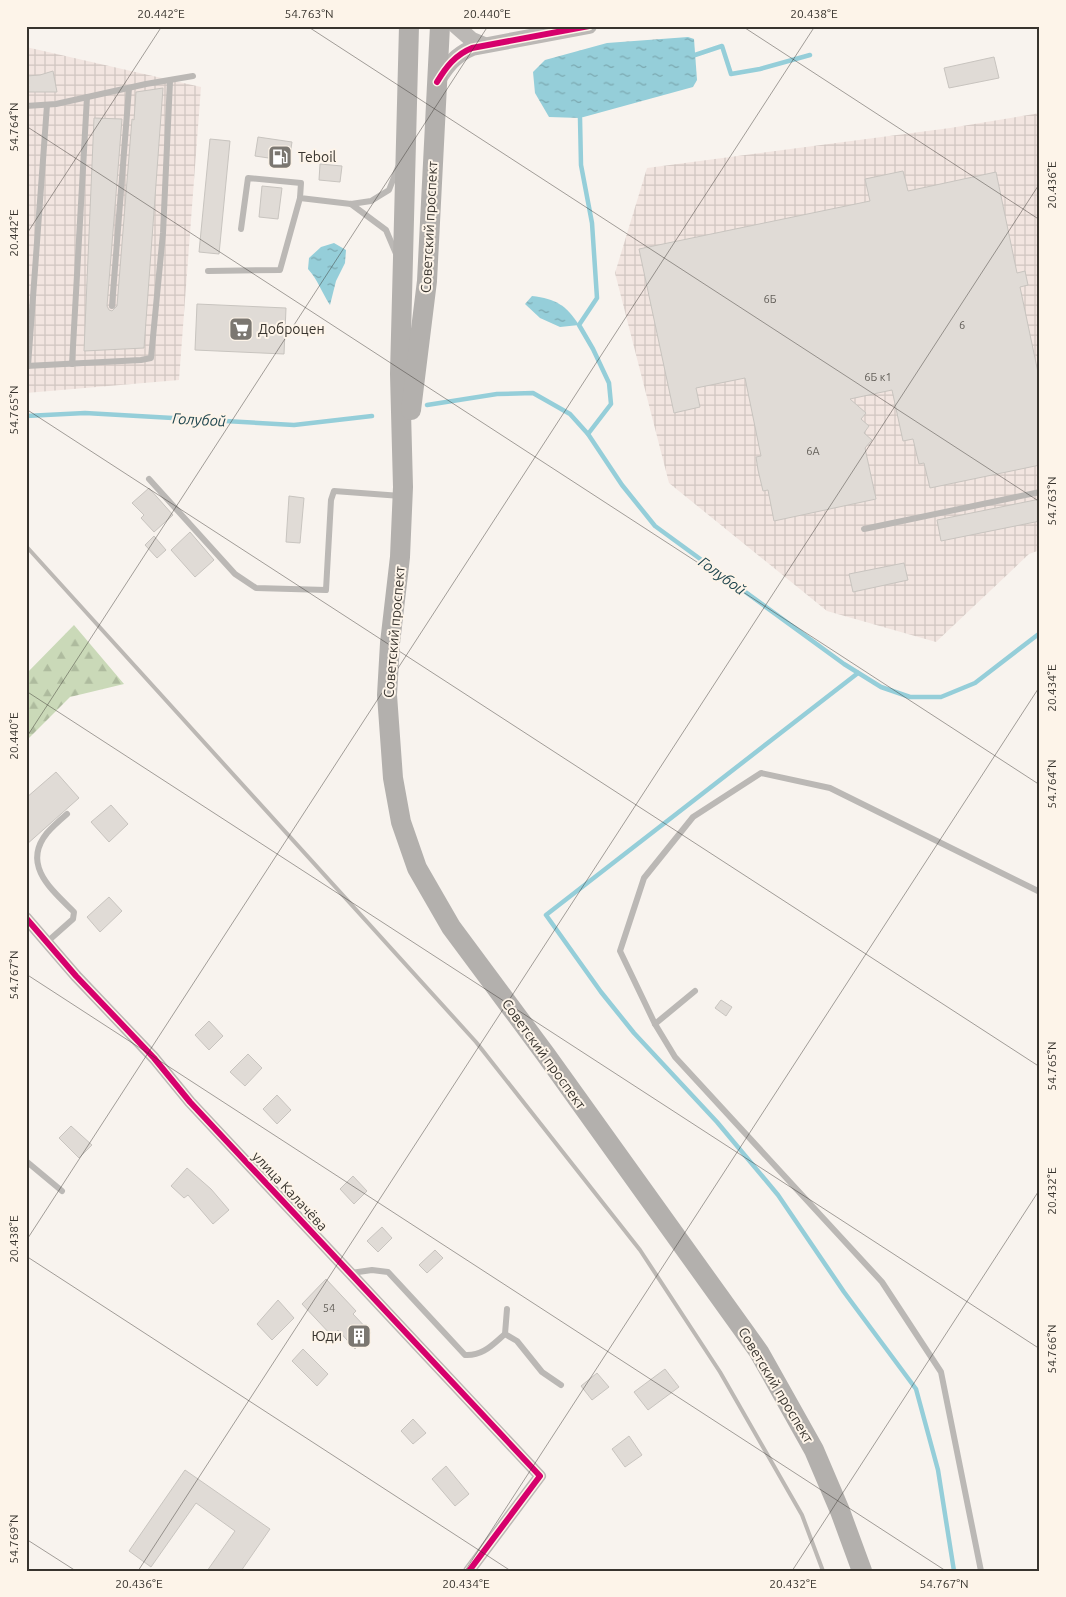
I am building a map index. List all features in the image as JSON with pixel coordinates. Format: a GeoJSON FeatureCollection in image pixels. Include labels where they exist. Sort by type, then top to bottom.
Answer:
{"type":"FeatureCollection","features":[{"type":"Feature","properties":{"kind":"main road","name":"Советский проспект"},"geometry":{"type":"LineString","coordinates":[[409,26],[400,374],[402,491],[400,557],[390,643],[388,695],[388,721],[393,778],[401,822],[417,868],[451,926],[759,1352],[814,1450],[840,1511],[862,1571]]}},
{"type":"Feature","properties":{"kind":"main road","name":"Советский проспект"},"geometry":{"type":"LineString","coordinates":[[402,491],[427,281],[440,26]]}},
{"type":"Feature","properties":{"kind":"street"},"geometry":{"type":"LineString","coordinates":[[456,26],[472,40],[484,45]]}},
{"type":"Feature","properties":{"kind":"street"},"geometry":{"type":"LineString","coordinates":[[436,82],[445,69],[462,52],[484,45],[589,26]]}},
{"type":"Feature","properties":{"kind":"street","name":"улица Калачёва"},"geometry":{"type":"LineString","coordinates":[[26,918],[76,976],[154,1058],[190,1102],[540,1476],[469,1571]]}},
{"type":"Feature","properties":{"kind":"lane"},"geometry":{"type":"LineString","coordinates":[[26,106],[47,105],[193,76]]}},
{"type":"Feature","properties":{"kind":"lane"},"geometry":{"type":"LineString","coordinates":[[47,105],[27,366],[141,360],[151,358],[163,233],[170,81]]}},
{"type":"Feature","properties":{"kind":"lane"},"geometry":{"type":"LineString","coordinates":[[112,306],[129,88]]}},
{"type":"Feature","properties":{"kind":"lane"},"geometry":{"type":"LineString","coordinates":[[72,364],[87,97]]}},
{"type":"Feature","properties":{"kind":"lane"},"geometry":{"type":"LineString","coordinates":[[300,198],[351,204],[371,200],[389,190],[406,145]]}},
{"type":"Feature","properties":{"kind":"lane"},"geometry":{"type":"LineString","coordinates":[[208,271],[280,270],[300,198],[301,183],[248,178],[242,229]]}},
{"type":"Feature","properties":{"kind":"lane"},"geometry":{"type":"LineString","coordinates":[[351,204],[386,230],[402,268]]}},
{"type":"Feature","properties":{"kind":"lane"},"geometry":{"type":"LineString","coordinates":[[149,479],[234,574],[256,588],[326,590],[331,500],[334,491],[402,491]]}},
{"type":"Feature","properties":{"kind":"lane"},"geometry":{"type":"LineString","coordinates":[[864,529],[1040,492]]}},
{"type":"Feature","properties":{"kind":"lane"},"geometry":{"type":"LineString","coordinates":[[981,1571],[941,1372],[882,1282],[675,1057],[655,1024],[620,951],[644,878],[693,817],[761,773],[830,788],[1040,892]]}},
{"type":"Feature","properties":{"kind":"lane"},"geometry":{"type":"LineString","coordinates":[[48,942],[73,919],[74,912],[40,875],[36,861],[40,846],[47,833],[67,814]]}},
{"type":"Feature","properties":{"kind":"lane"},"geometry":{"type":"LineString","coordinates":[[655,1024],[696,991]]}},
{"type":"Feature","properties":{"kind":"lane"},"geometry":{"type":"LineString","coordinates":[[26,1161],[62,1191]]}},
{"type":"Feature","properties":{"kind":"lane"},"geometry":{"type":"LineString","coordinates":[[350,1274],[372,1270],[388,1272],[465,1355],[474,1356],[483,1353],[505,1334],[507,1309]]}},
{"type":"Feature","properties":{"kind":"lane"},"geometry":{"type":"LineString","coordinates":[[505,1334],[517,1341],[542,1372],[561,1385]]}},
{"type":"Feature","properties":{"kind":"shaded area"},"geometry":{"type":"Polygon","coordinates":[[[26,47],[201,87],[179,380],[26,393],[26,47]]]}},
{"type":"Feature","properties":{"kind":"shaded area"},"geometry":{"type":"Polygon","coordinates":[[[1040,113],[1040,550],[1029,554],[936,642],[827,611],[669,483],[615,273],[647,168],[950,128],[1040,113]]]}},
{"type":"Feature","properties":{"kind":"green space"},"geometry":{"type":"Polygon","coordinates":[[[74,625],[124,684],[70,697],[26,741],[26,674],[74,625]]]}},
{"type":"Feature","properties":{"kind":"water"},"geometry":{"type":"Polygon","coordinates":[[[688,37],[694,39],[697,80],[693,87],[580,118],[549,117],[535,93],[533,72],[545,60],[607,43],[688,37]]]}},
{"type":"Feature","properties":{"kind":"water"},"geometry":{"type":"Polygon","coordinates":[[[334,243],[346,250],[345,263],[336,281],[330,305],[308,269],[309,258],[321,247],[334,243]]]}},
{"type":"Feature","properties":{"kind":"water"},"geometry":{"type":"Polygon","coordinates":[[[532,296],[548,299],[560,304],[570,312],[579,325],[560,327],[540,318],[525,304],[532,296]]]}},
{"type":"Feature","properties":{"kind":"building"},"geometry":{"type":"Polygon","coordinates":[[[994,57],[999,78],[949,88],[944,68],[994,57]]]}},
{"type":"Feature","properties":{"kind":"building"},"geometry":{"type":"Polygon","coordinates":[[[53,71],[57,92],[26,92],[26,76],[40,75],[53,71]]]}},
{"type":"Feature","properties":{"kind":"building"},"geometry":{"type":"Polygon","coordinates":[[[163,88],[144,348],[84,351],[94,118],[122,119],[107,306],[112,311],[117,306],[132,119],[134,120],[136,92],[163,88]]]}},
{"type":"Feature","properties":{"kind":"building"},"geometry":{"type":"Polygon","coordinates":[[[258,137],[292,142],[289,161],[255,156],[258,137]]]}},
{"type":"Feature","properties":{"kind":"building"},"geometry":{"type":"Polygon","coordinates":[[[210,139],[230,141],[219,254],[199,252],[210,139]]]}},
{"type":"Feature","properties":{"kind":"building"},"geometry":{"type":"Polygon","coordinates":[[[320,164],[342,166],[340,182],[319,180],[320,164]]]}},
{"type":"Feature","properties":{"kind":"building"},"geometry":{"type":"Polygon","coordinates":[[[903,171],[908,191],[996,172],[1017,273],[1025,271],[1028,285],[1020,287],[1040,382],[1040,465],[930,488],[924,463],[919,464],[913,439],[903,441],[892,390],[850,399],[866,413],[861,419],[869,426],[864,433],[872,440],[865,448],[876,499],[774,521],[768,490],[763,491],[758,470],[756,457],[761,456],[745,378],[696,388],[700,407],[674,413],[639,249],[870,201],[865,179],[903,171]]]}},
{"type":"Feature","properties":{"kind":"building"},"geometry":{"type":"Polygon","coordinates":[[[262,186],[282,188],[278,219],[259,217],[262,186]]]}},
{"type":"Feature","properties":{"kind":"building","name":"Доброцен"},"geometry":{"type":"Polygon","coordinates":[[[197,304],[286,308],[284,354],[195,350],[197,304]]]}},
{"type":"Feature","properties":{"kind":"building"},"geometry":{"type":"Polygon","coordinates":[[[149,488],[173,515],[154,532],[141,518],[144,515],[132,503],[149,488]]]}},
{"type":"Feature","properties":{"kind":"building"},"geometry":{"type":"Polygon","coordinates":[[[289,496],[304,498],[300,543],[286,542],[289,496]]]}},
{"type":"Feature","properties":{"kind":"building"},"geometry":{"type":"Polygon","coordinates":[[[1040,499],[1040,521],[941,541],[937,520],[1040,499]]]}},
{"type":"Feature","properties":{"kind":"building"},"geometry":{"type":"Polygon","coordinates":[[[190,532],[214,560],[195,577],[171,550],[190,532]]]}},
{"type":"Feature","properties":{"kind":"building"},"geometry":{"type":"Polygon","coordinates":[[[154,536],[166,550],[157,558],[145,545],[154,536]]]}},
{"type":"Feature","properties":{"kind":"building"},"geometry":{"type":"Polygon","coordinates":[[[904,563],[908,580],[853,592],[849,574],[904,563]]]}},
{"type":"Feature","properties":{"kind":"building"},"geometry":{"type":"Polygon","coordinates":[[[56,772],[79,798],[26,845],[26,798],[56,772]]]}},
{"type":"Feature","properties":{"kind":"building"},"geometry":{"type":"Polygon","coordinates":[[[111,805],[128,824],[109,842],[91,822],[111,805]]]}},
{"type":"Feature","properties":{"kind":"building"},"geometry":{"type":"Polygon","coordinates":[[[109,897],[122,911],[100,932],[87,917],[109,897]]]}},
{"type":"Feature","properties":{"kind":"building"},"geometry":{"type":"Polygon","coordinates":[[[721,1000],[732,1007],[726,1016],[715,1008],[721,1000]]]}},
{"type":"Feature","properties":{"kind":"building"},"geometry":{"type":"Polygon","coordinates":[[[209,1021],[223,1036],[209,1050],[195,1035],[209,1021]]]}},
{"type":"Feature","properties":{"kind":"building"},"geometry":{"type":"Polygon","coordinates":[[[248,1054],[262,1068],[245,1086],[230,1072],[248,1054]]]}},
{"type":"Feature","properties":{"kind":"building"},"geometry":{"type":"Polygon","coordinates":[[[277,1095],[291,1110],[277,1124],[263,1109],[277,1095]]]}},
{"type":"Feature","properties":{"kind":"building"},"geometry":{"type":"Polygon","coordinates":[[[71,1126],[92,1145],[79,1158],[59,1138],[71,1126]]]}},
{"type":"Feature","properties":{"kind":"building"},"geometry":{"type":"Polygon","coordinates":[[[187,1168],[211,1189],[229,1210],[213,1224],[188,1195],[184,1198],[171,1186],[187,1168]]]}},
{"type":"Feature","properties":{"kind":"building"},"geometry":{"type":"Polygon","coordinates":[[[353,1176],[367,1191],[354,1204],[340,1189],[353,1176]]]}},
{"type":"Feature","properties":{"kind":"building"},"geometry":{"type":"Polygon","coordinates":[[[382,1227],[392,1238],[378,1252],[367,1241],[382,1227]]]}},
{"type":"Feature","properties":{"kind":"building"},"geometry":{"type":"Polygon","coordinates":[[[435,1250],[443,1258],[427,1273],[419,1265],[435,1250]]]}},
{"type":"Feature","properties":{"kind":"building"},"geometry":{"type":"Polygon","coordinates":[[[326,1279],[356,1311],[353,1314],[371,1333],[355,1349],[338,1330],[332,1336],[302,1304],[326,1279]]]}},
{"type":"Feature","properties":{"kind":"building"},"geometry":{"type":"Polygon","coordinates":[[[278,1300],[294,1318],[272,1340],[257,1324],[278,1300]]]}},
{"type":"Feature","properties":{"kind":"building"},"geometry":{"type":"Polygon","coordinates":[[[303,1349],[328,1374],[317,1386],[292,1361],[303,1349]]]}},
{"type":"Feature","properties":{"kind":"building"},"geometry":{"type":"Polygon","coordinates":[[[665,1369],[679,1387],[648,1410],[634,1392],[665,1369]]]}},
{"type":"Feature","properties":{"kind":"building"},"geometry":{"type":"Polygon","coordinates":[[[597,1373],[609,1387],[592,1400],[581,1386],[597,1373]]]}},
{"type":"Feature","properties":{"kind":"building"},"geometry":{"type":"Polygon","coordinates":[[[413,1419],[426,1433],[413,1444],[401,1431],[413,1419]]]}},
{"type":"Feature","properties":{"kind":"building"},"geometry":{"type":"Polygon","coordinates":[[[629,1436],[642,1455],[625,1467],[612,1449],[629,1436]]]}},
{"type":"Feature","properties":{"kind":"building"},"geometry":{"type":"Polygon","coordinates":[[[446,1466],[469,1494],[455,1506],[432,1479],[446,1466]]]}},
{"type":"Feature","properties":{"kind":"building"},"geometry":{"type":"Polygon","coordinates":[[[185,1470],[270,1529],[241,1571],[207,1571],[235,1531],[196,1503],[151,1567],[129,1551],[185,1470]]]}},
{"type":"Feature","properties":{"kind":"waterway"},"geometry":{"type":"LineString","coordinates":[[695,55],[722,46],[731,74],[760,69],[810,55]]}},
{"type":"Feature","properties":{"kind":"waterway"},"geometry":{"type":"LineString","coordinates":[[580,118],[581,165],[592,223],[597,298],[579,325],[609,383],[611,404],[588,434]]}},
{"type":"Feature","properties":{"kind":"waterway","name":"Голубой"},"geometry":{"type":"LineString","coordinates":[[427,405],[497,394],[533,393],[570,414],[588,434],[622,485],[655,526],[844,664],[881,687],[910,697],[941,697],[975,683],[1040,633]]}},
{"type":"Feature","properties":{"kind":"waterway","name":"Голубой"},"geometry":{"type":"LineString","coordinates":[[26,416],[85,413],[294,425],[372,416]]}},
{"type":"Feature","properties":{"kind":"waterway"},"geometry":{"type":"LineString","coordinates":[[858,673],[546,915],[601,992],[634,1033],[717,1122],[778,1195],[844,1292],[916,1389],[938,1470],[954,1571]]}},
{"type":"Feature","properties":{"kind":"railway"},"geometry":{"type":"LineString","coordinates":[[26,546],[476,1042],[640,1250],[720,1372],[802,1515],[823,1571]]}},
{"type":"Feature","properties":{"kind":"cycle path"},"geometry":{"type":"LineString","coordinates":[[437,82],[452,62],[472,48],[589,26]]}},
{"type":"Feature","properties":{"kind":"cycle path"},"geometry":{"type":"LineString","coordinates":[[26,918],[76,976],[154,1058],[190,1102],[540,1476],[469,1571]]}},
{"type":"Feature","properties":{"kind":"place","name":"Teboil"},"geometry":{"type":"Point","coordinates":[280,157]}},
{"type":"Feature","properties":{"kind":"place","name":"Доброцен"},"geometry":{"type":"Point","coordinates":[241,329]}},
{"type":"Feature","properties":{"kind":"place","name":"Юди"},"geometry":{"type":"Point","coordinates":[359,1336]}}]}
